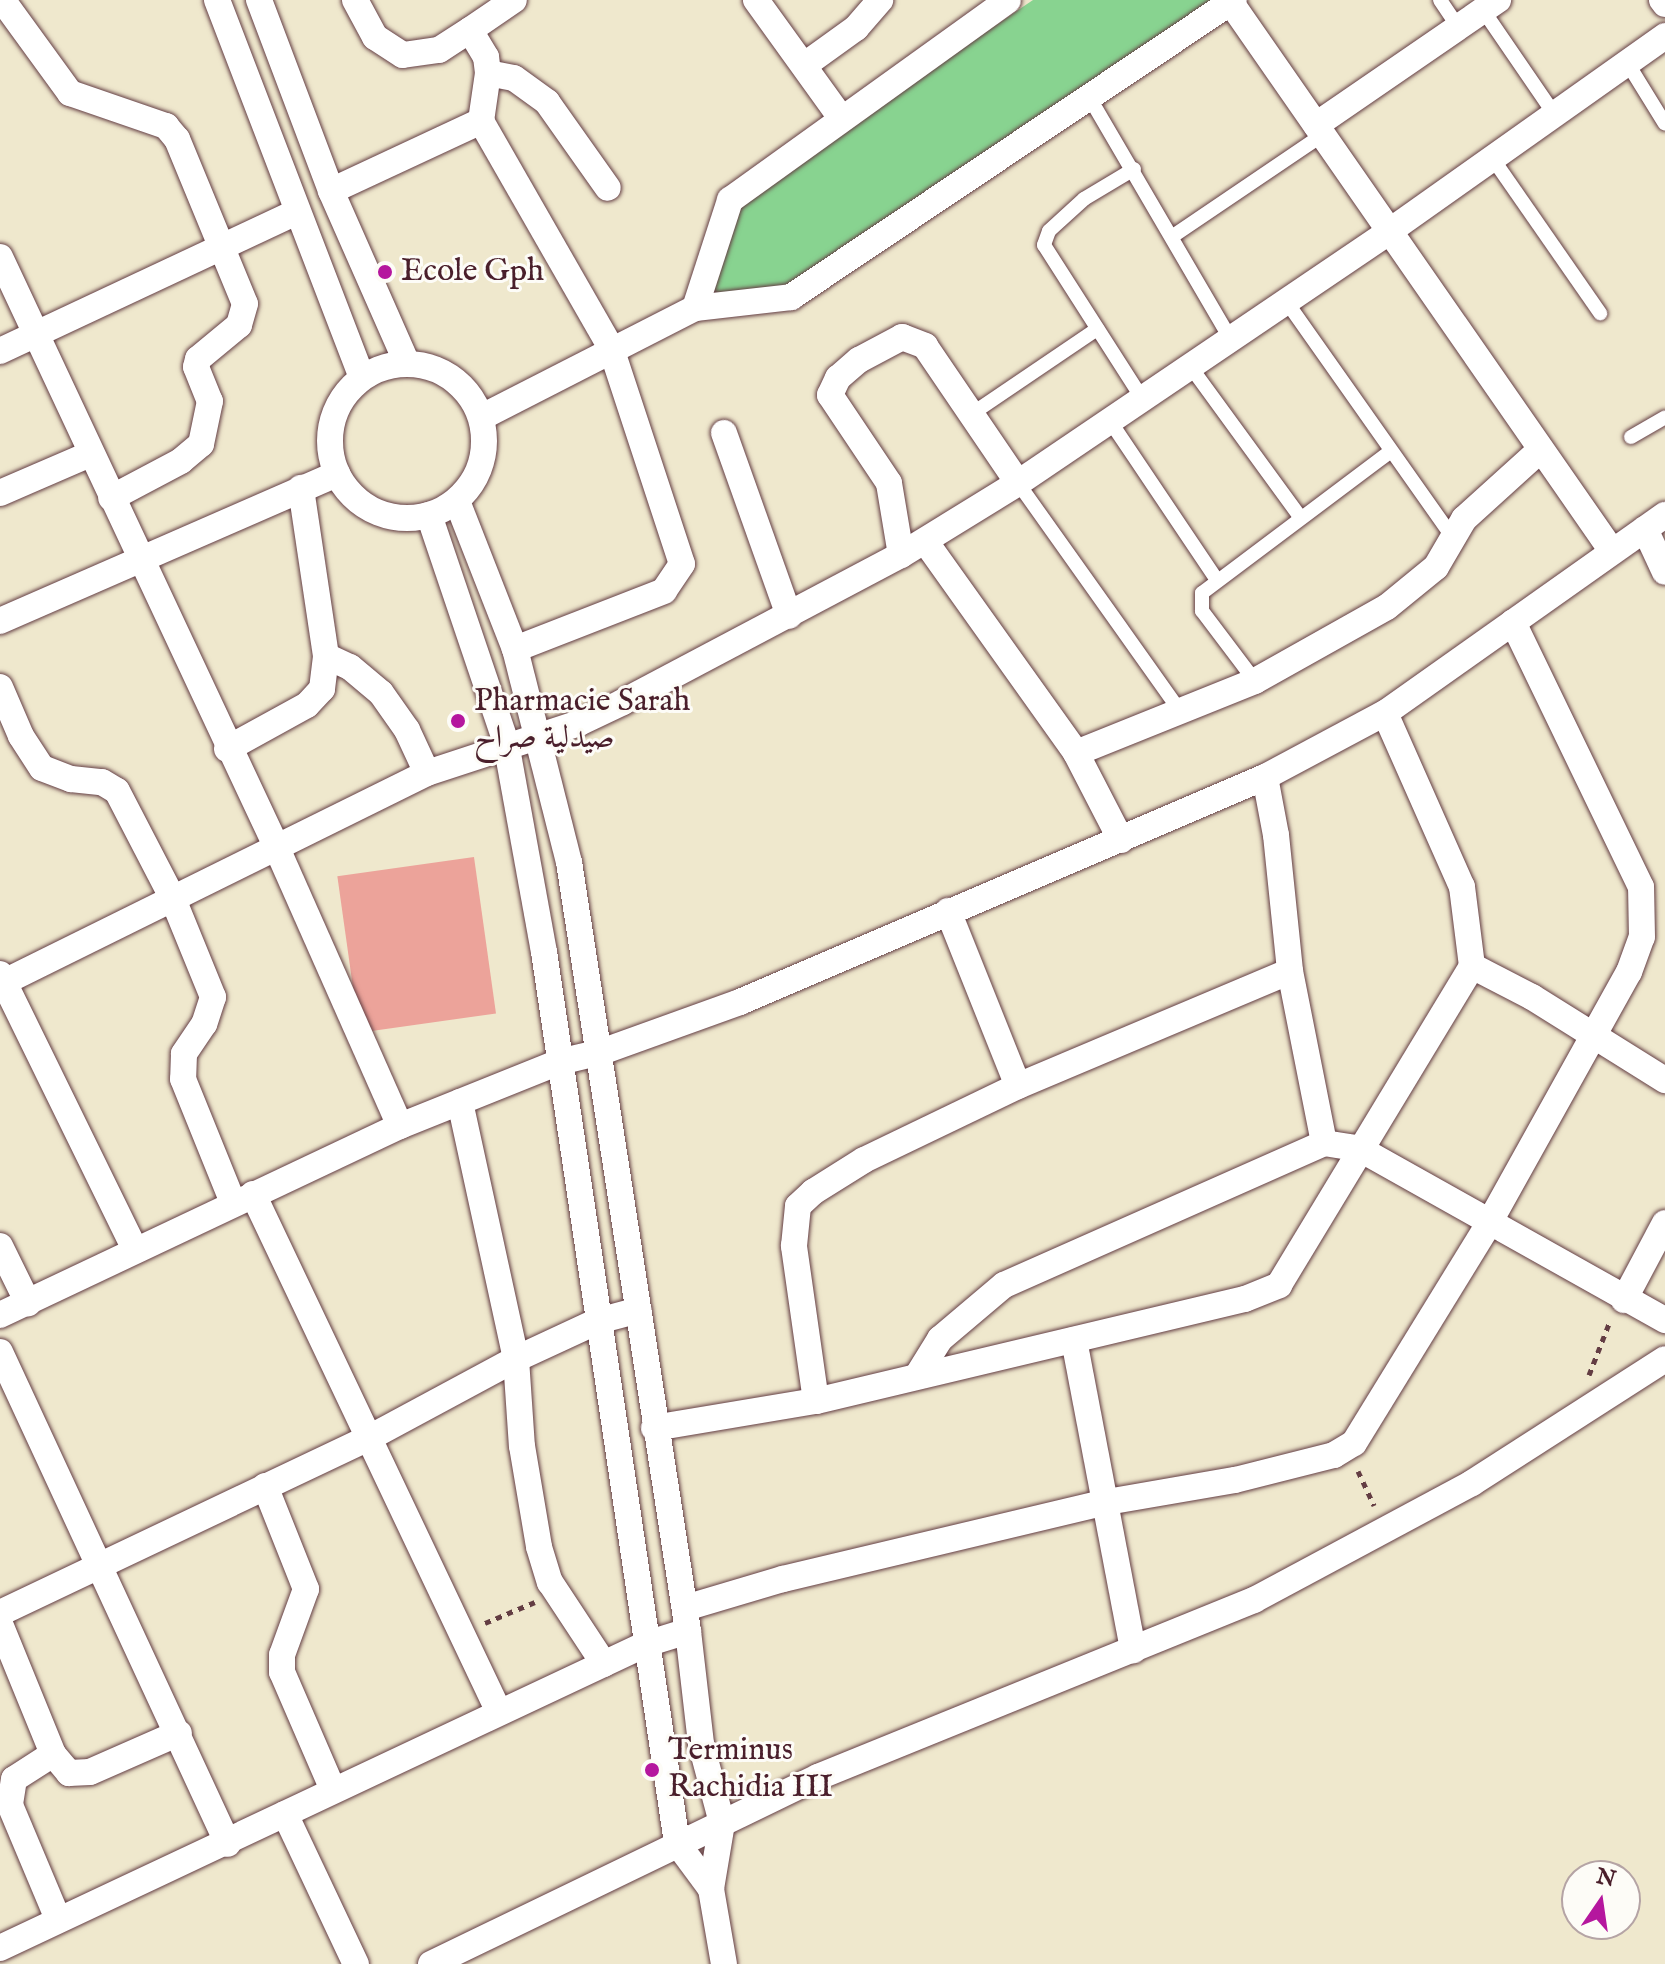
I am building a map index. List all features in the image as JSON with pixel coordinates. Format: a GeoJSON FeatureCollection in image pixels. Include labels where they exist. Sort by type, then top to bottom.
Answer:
{"type":"FeatureCollection","features":[{"type":"Feature","properties":{"kind":"street"},"geometry":{"type":"LineString","coordinates":[[217,0],[362,377]]}},
{"type":"Feature","properties":{"kind":"street"},"geometry":{"type":"LineString","coordinates":[[259,0],[331,191],[407,363]]}},
{"type":"Feature","properties":{"kind":"street"},"geometry":{"type":"LineString","coordinates":[[355,0],[375,37],[403,55],[439,50],[514,0]]}},
{"type":"Feature","properties":{"kind":"street"},"geometry":{"type":"LineString","coordinates":[[756,0],[806,64],[841,118]]}},
{"type":"Feature","properties":{"kind":"street"},"geometry":{"type":"LineString","coordinates":[[806,64],[856,28],[880,0]]}},
{"type":"Feature","properties":{"kind":"street"},"geometry":{"type":"LineString","coordinates":[[695,308],[730,200],[1008,0]]}},
{"type":"Feature","properties":{"kind":"street"},"geometry":{"type":"LineString","coordinates":[[482,417],[611,348],[695,308],[791,297],[1231,1],[1387,233],[1612,551]]}},
{"type":"Feature","properties":{"kind":"street"},"geometry":{"type":"LineString","coordinates":[[6,5],[70,93],[166,126],[189,162],[219,246],[245,304],[239,325],[198,359],[196,367],[210,401],[207,431],[181,461],[111,498]]}},
{"type":"Feature","properties":{"kind":"street"},"geometry":{"type":"LineString","coordinates":[[1319,130],[1490,5]]}},
{"type":"Feature","properties":{"kind":"street"},"geometry":{"type":"LineString","coordinates":[[470,30],[486,57],[488,73],[481,121],[611,348],[682,564],[664,591],[515,649]]}},
{"type":"Feature","properties":{"kind":"street"},"geometry":{"type":"LineString","coordinates":[[134,1248],[1,980],[427,773],[506,743],[541,735],[623,702],[901,555],[1018,483],[1387,233],[1665,36]]}},
{"type":"Feature","properties":{"kind":"street"},"geometry":{"type":"LineString","coordinates":[[488,73],[514,78],[547,102],[608,188]]}},
{"type":"Feature","properties":{"kind":"street"},"geometry":{"type":"LineString","coordinates":[[331,191],[481,121]]}},
{"type":"Feature","properties":{"kind":"street"},"geometry":{"type":"LineString","coordinates":[[0,351],[297,212]]}},
{"type":"Feature","properties":{"kind":"street"},"geometry":{"type":"LineString","coordinates":[[0,257],[38,333],[90,454],[141,556],[227,749],[276,846],[400,1126]]}},
{"type":"Feature","properties":{"kind":"street"},"geometry":{"type":"LineString","coordinates":[[901,555],[889,483],[830,395],[833,384],[848,368],[891,340],[915,340],[935,358],[1018,483]]}},
{"type":"Feature","properties":{"kind":"street"},"geometry":{"type":"LineString","coordinates":[[407,363],[454,378],[482,417],[482,463],[457,501],[429,515],[408,518],[376,511],[349,492],[337,474],[330,454],[335,411],[362,377],[407,363]]}},
{"type":"Feature","properties":{"kind":"street"},"geometry":{"type":"LineString","coordinates":[[724,433],[789,616]]}},
{"type":"Feature","properties":{"kind":"street"},"geometry":{"type":"LineString","coordinates":[[1076,753],[1182,714],[1255,681],[1404,594],[1436,567],[1451,535],[1497,486],[1540,450]]}},
{"type":"Feature","properties":{"kind":"street"},"geometry":{"type":"LineString","coordinates":[[0,493],[90,454]]}},
{"type":"Feature","properties":{"kind":"street"},"geometry":{"type":"LineString","coordinates":[[0,621],[141,556],[337,474]]}},
{"type":"Feature","properties":{"kind":"street"},"geometry":{"type":"LineString","coordinates":[[227,749],[315,697],[322,689],[326,656],[301,488]]}},
{"type":"Feature","properties":{"kind":"street"},"geometry":{"type":"LineString","coordinates":[[457,501],[515,649],[541,735],[569,862],[601,1052],[654,1428],[686,1620],[701,1744],[722,1823],[711,1889],[724,1964]]}},
{"type":"Feature","properties":{"kind":"street"},"geometry":{"type":"LineString","coordinates":[[429,515],[506,743],[559,1062],[677,1843],[711,1889]]}},
{"type":"Feature","properties":{"kind":"street"},"geometry":{"type":"LineString","coordinates":[[0,1315],[134,1248],[400,1126],[559,1062],[601,1052],[740,1002],[1265,777],[1385,713],[1655,522],[1665,572]]}},
{"type":"Feature","properties":{"kind":"street"},"geometry":{"type":"LineString","coordinates":[[925,541],[1076,753],[1121,840]]}},
{"type":"Feature","properties":{"kind":"street"},"geometry":{"type":"LineString","coordinates":[[0,1948],[228,1844],[333,1790],[646,1644],[686,1620],[783,1579],[1107,1502],[1235,1480],[1344,1450],[1371,1418],[1488,1225],[1591,1034],[1629,972],[1642,937],[1645,907],[1641,887],[1513,622]]}},
{"type":"Feature","properties":{"kind":"street"},"geometry":{"type":"LineString","coordinates":[[326,656],[350,667],[381,693],[407,730],[427,773]]}},
{"type":"Feature","properties":{"kind":"street"},"geometry":{"type":"LineString","coordinates":[[0,687],[21,736],[42,768],[71,779],[102,782],[117,791],[173,899],[213,997],[204,1024],[184,1054],[183,1079],[369,1438],[499,1712]]}},
{"type":"Feature","properties":{"kind":"street"},"geometry":{"type":"LineString","coordinates":[[654,1428],[816,1401],[1245,1299],[1279,1285],[1472,966],[1462,887],[1385,713]]}},
{"type":"Feature","properties":{"kind":"street"},"geometry":{"type":"LineString","coordinates":[[1265,777],[1276,835],[1290,971],[1324,1143]]}},
{"type":"Feature","properties":{"kind":"street"},"geometry":{"type":"LineString","coordinates":[[948,911],[1018,1086]]}},
{"type":"Feature","properties":{"kind":"street"},"geometry":{"type":"LineString","coordinates":[[1472,966],[1665,1080]]}},
{"type":"Feature","properties":{"kind":"street"},"geometry":{"type":"LineString","coordinates":[[816,1401],[797,1283],[798,1206],[864,1160],[1018,1086],[1290,971]]}},
{"type":"Feature","properties":{"kind":"street"},"geometry":{"type":"LineString","coordinates":[[460,1102],[516,1359],[526,1477],[539,1547],[558,1592],[604,1664]]}},
{"type":"Feature","properties":{"kind":"street"},"geometry":{"type":"LineString","coordinates":[[917,1376],[940,1339],[1004,1285],[1324,1143],[1360,1149],[1488,1225],[1665,1320]]}},
{"type":"Feature","properties":{"kind":"street"},"geometry":{"type":"LineString","coordinates":[[1622,1299],[1665,1223]]}},
{"type":"Feature","properties":{"kind":"street"},"geometry":{"type":"LineString","coordinates":[[0,1246],[28,1303]]}},
{"type":"Feature","properties":{"kind":"street"},"geometry":{"type":"LineString","coordinates":[[0,1613],[369,1438],[516,1359],[598,1321],[639,1310]]}},
{"type":"Feature","properties":{"kind":"street"},"geometry":{"type":"LineString","coordinates":[[1074,1340],[1133,1650]]}},
{"type":"Feature","properties":{"kind":"street"},"geometry":{"type":"LineString","coordinates":[[0,1352],[228,1844]]}},
{"type":"Feature","properties":{"kind":"street"},"geometry":{"type":"LineString","coordinates":[[431,1964],[677,1843],[856,1761],[1254,1600],[1385,1533],[1665,1359]]}},
{"type":"Feature","properties":{"kind":"street"},"geometry":{"type":"LineString","coordinates":[[265,1486],[306,1589],[282,1655],[282,1672],[333,1790]]}},
{"type":"Feature","properties":{"kind":"street"},"geometry":{"type":"LineString","coordinates":[[0,1624],[53,1754],[69,1773],[77,1775],[179,1733]]}},
{"type":"Feature","properties":{"kind":"street"},"geometry":{"type":"LineString","coordinates":[[53,1754],[14,1779],[10,1805],[58,1919]]}},
{"type":"Feature","properties":{"kind":"street"},"geometry":{"type":"LineString","coordinates":[[285,1814],[356,1964]]}},
{"type":"Feature","properties":{"kind":"lane"},"geometry":{"type":"LineString","coordinates":[[1440,0],[1458,27]]}},
{"type":"Feature","properties":{"kind":"lane"},"geometry":{"type":"LineString","coordinates":[[1490,5],[1555,115]]}},
{"type":"Feature","properties":{"kind":"lane"},"geometry":{"type":"LineString","coordinates":[[1628,64],[1665,124]]}},
{"type":"Feature","properties":{"kind":"lane"},"geometry":{"type":"LineString","coordinates":[[1088,95],[1230,338]]}},
{"type":"Feature","properties":{"kind":"lane"},"geometry":{"type":"LineString","coordinates":[[1173,236],[1319,130]]}},
{"type":"Feature","properties":{"kind":"lane"},"geometry":{"type":"LineString","coordinates":[[1493,159],[1600,313]]}},
{"type":"Feature","properties":{"kind":"lane"},"geometry":{"type":"LineString","coordinates":[[1134,169],[1084,199],[1045,238],[1046,254],[1142,398]]}},
{"type":"Feature","properties":{"kind":"lane"},"geometry":{"type":"LineString","coordinates":[[1286,301],[1451,535]]}},
{"type":"Feature","properties":{"kind":"lane"},"geometry":{"type":"LineString","coordinates":[[973,413],[1097,329]]}},
{"type":"Feature","properties":{"kind":"lane"},"geometry":{"type":"LineString","coordinates":[[1190,366],[1301,518]]}},
{"type":"Feature","properties":{"kind":"lane"},"geometry":{"type":"LineString","coordinates":[[1631,437],[1665,417]]}},
{"type":"Feature","properties":{"kind":"lane"},"geometry":{"type":"LineString","coordinates":[[1110,421],[1216,579]]}},
{"type":"Feature","properties":{"kind":"lane"},"geometry":{"type":"LineString","coordinates":[[1255,681],[1202,611],[1202,593],[1216,579],[1390,452]]}},
{"type":"Feature","properties":{"kind":"lane"},"geometry":{"type":"LineString","coordinates":[[1018,483],[1182,714]]}},
{"type":"Feature","properties":{"kind":"path"},"geometry":{"type":"LineString","coordinates":[[1588,1379],[1622,1299]]}},
{"type":"Feature","properties":{"kind":"path"},"geometry":{"type":"LineString","coordinates":[[1344,1450],[1385,1533]]}},
{"type":"Feature","properties":{"kind":"path"},"geometry":{"type":"LineString","coordinates":[[462,1633],[558,1592]]}},
{"type":"Feature","properties":{"kind":"green space"},"geometry":{"type":"Polygon","coordinates":[[[1033,0],[1227,0],[782,311],[704,311],[737,202],[1033,0]]]}},
{"type":"Feature","properties":{"kind":"building"},"geometry":{"type":"Polygon","coordinates":[[[474,857],[496,1013],[359,1033],[337,876],[474,857]]]}},
{"type":"Feature","properties":{"kind":"place","name":"Ecole Gph"},"geometry":{"type":"Point","coordinates":[385,272]}},
{"type":"Feature","properties":{"kind":"place","name":"Pharmacie Sarah صيدلية صراح"},"geometry":{"type":"Point","coordinates":[458,721]}},
{"type":"Feature","properties":{"kind":"place","name":"Terminus Rachidia III"},"geometry":{"type":"Point","coordinates":[652,1770]}}]}
